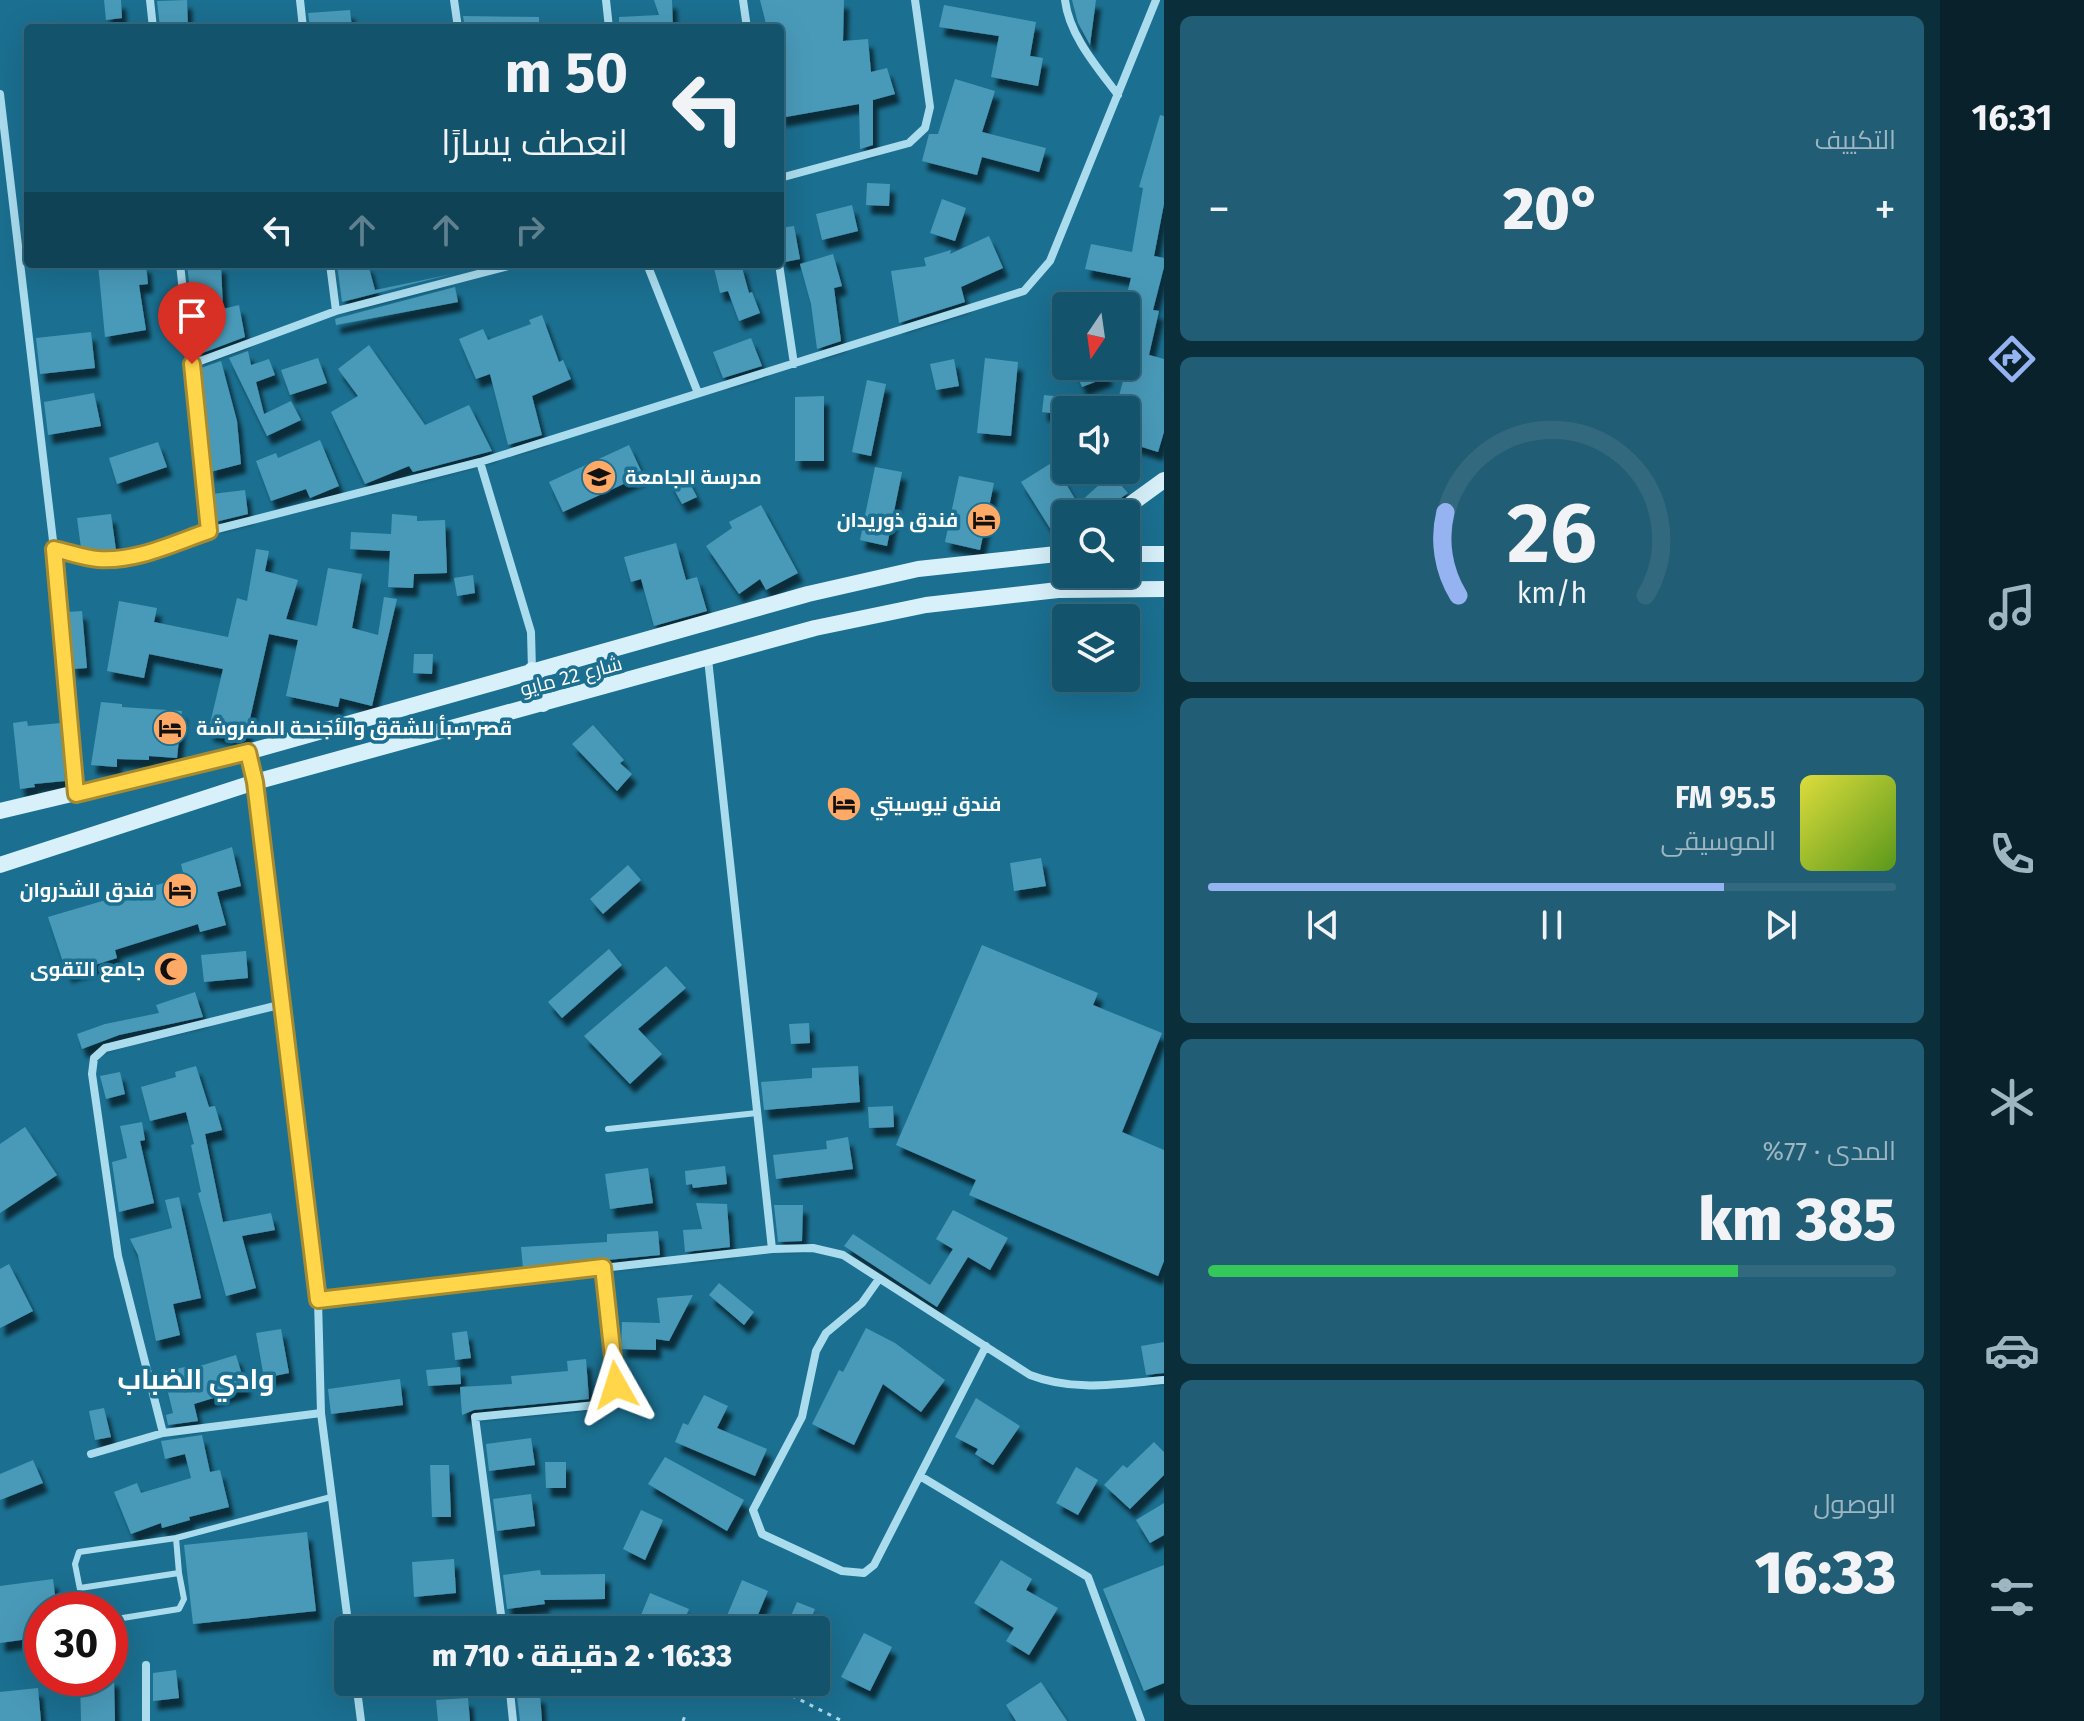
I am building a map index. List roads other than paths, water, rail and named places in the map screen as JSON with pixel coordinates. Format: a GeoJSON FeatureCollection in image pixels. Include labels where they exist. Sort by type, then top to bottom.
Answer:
{"type":"FeatureCollection","features":[{"type":"Feature","properties":{"kind":"main road"},"geometry":{"type":"LineString","coordinates":[[1136,500],[1164,480]]}},
{"type":"Feature","properties":{"kind":"main road","name":"شارع 22 مايو"},"geometry":{"type":"LineString","coordinates":[[0,811],[248,752],[808,594],[918,569],[1052,554]]}},
{"type":"Feature","properties":{"kind":"main road"},"geometry":{"type":"LineString","coordinates":[[1140,554],[1164,554]]}},
{"type":"Feature","properties":{"kind":"main road","name":"شارع 22 مايو"},"geometry":{"type":"LineString","coordinates":[[0,865],[255,782],[815,628],[926,605],[1058,590],[1164,589]]}},
{"type":"Feature","properties":{"kind":"main road"},"geometry":{"type":"LineString","coordinates":[[532,670],[543,704]]}},
{"type":"Feature","properties":{"kind":"main road"},"geometry":{"type":"LineString","coordinates":[[248,752],[255,782]]}},
{"type":"Feature","properties":{"kind":"street"},"geometry":{"type":"LineString","coordinates":[[150,0],[153,24]]}},
{"type":"Feature","properties":{"kind":"street"},"geometry":{"type":"LineString","coordinates":[[300,0],[303,24]]}},
{"type":"Feature","properties":{"kind":"street"},"geometry":{"type":"LineString","coordinates":[[454,0],[457,24]]}},
{"type":"Feature","properties":{"kind":"street"},"geometry":{"type":"LineString","coordinates":[[606,0],[609,24]]}},
{"type":"Feature","properties":{"kind":"street"},"geometry":{"type":"LineString","coordinates":[[743,0],[746,24]]}},
{"type":"Feature","properties":{"kind":"street"},"geometry":{"type":"LineString","coordinates":[[784,177],[909,143],[925,128],[930,107],[915,0]]}},
{"type":"Feature","properties":{"kind":"street"},"geometry":{"type":"LineString","coordinates":[[1065,0],[1066,15],[1090,59],[1118,95]]}},
{"type":"Feature","properties":{"kind":"street"},"geometry":{"type":"LineString","coordinates":[[54,549],[98,559],[128,556],[209,531],[480,462],[1024,291],[1050,261],[1156,0]]}},
{"type":"Feature","properties":{"kind":"street"},"geometry":{"type":"LineString","coordinates":[[0,94],[54,549],[76,794]]}},
{"type":"Feature","properties":{"kind":"street"},"geometry":{"type":"LineString","coordinates":[[180,268],[209,531]]}},
{"type":"Feature","properties":{"kind":"street"},"geometry":{"type":"LineString","coordinates":[[331,268],[336,311]]}},
{"type":"Feature","properties":{"kind":"street"},"geometry":{"type":"LineString","coordinates":[[192,364],[336,311],[491,268]]}},
{"type":"Feature","properties":{"kind":"street"},"geometry":{"type":"LineString","coordinates":[[649,268],[698,393]]}},
{"type":"Feature","properties":{"kind":"street"},"geometry":{"type":"LineString","coordinates":[[780,268],[794,364]]}},
{"type":"Feature","properties":{"kind":"street"},"geometry":{"type":"LineString","coordinates":[[480,462],[531,632],[532,670]]}},
{"type":"Feature","properties":{"kind":"street"},"geometry":{"type":"LineString","coordinates":[[708,659],[772,1249]]}},
{"type":"Feature","properties":{"kind":"street"},"geometry":{"type":"LineString","coordinates":[[255,782],[318,1300],[321,1413],[347,1616]]}},
{"type":"Feature","properties":{"kind":"street"},"geometry":{"type":"LineString","coordinates":[[163,1433],[118,1256],[92,1074],[94,1058],[105,1048],[283,1004]]}},
{"type":"Feature","properties":{"kind":"street"},"geometry":{"type":"LineString","coordinates":[[318,1300],[772,1249],[813,1248],[843,1255],[1030,1375],[1055,1385],[1084,1387],[1164,1380]]}},
{"type":"Feature","properties":{"kind":"street"},"geometry":{"type":"LineString","coordinates":[[501,1616],[475,1417],[606,1404],[616,1385],[603,1267]]}},
{"type":"Feature","properties":{"kind":"street"},"geometry":{"type":"LineString","coordinates":[[879,1279],[862,1303],[826,1333],[816,1351],[802,1417],[753,1510],[762,1534],[842,1571],[864,1573],[874,1565],[986,1346]]}},
{"type":"Feature","properties":{"kind":"street"},"geometry":{"type":"LineString","coordinates":[[91,1454],[163,1433],[321,1413]]}},
{"type":"Feature","properties":{"kind":"street"},"geometry":{"type":"LineString","coordinates":[[920,1476],[1088,1577],[1141,1721]]}},
{"type":"Feature","properties":{"kind":"street"},"geometry":{"type":"LineString","coordinates":[[146,1665],[146,1721]]}},
{"type":"Feature","properties":{"kind":"street"},"geometry":{"type":"LineString","coordinates":[[358,1696],[361,1721]]}},
{"type":"Feature","properties":{"kind":"street"},"geometry":{"type":"LineString","coordinates":[[510,1696],[513,1721]]}},
{"type":"Feature","properties":{"kind":"lane"},"geometry":{"type":"LineString","coordinates":[[608,1129],[757,1113]]}},
{"type":"Feature","properties":{"kind":"lane"},"geometry":{"type":"LineString","coordinates":[[81,1592],[75,1564],[79,1552],[176,1538],[331,1497]]}},
{"type":"Feature","properties":{"kind":"lane"},"geometry":{"type":"LineString","coordinates":[[128,1617],[179,1609],[184,1599],[176,1538]]}},
{"type":"Feature","properties":{"kind":"lane"},"geometry":{"type":"LineString","coordinates":[[80,1588],[179,1573]]}},
{"type":"Feature","properties":{"kind":"place","name":"مدرسة الجامعة"},"geometry":{"type":"Point","coordinates":[599,477]}},
{"type":"Feature","properties":{"kind":"place","name":"فندق ذوريدان"},"geometry":{"type":"Point","coordinates":[984,520]}},
{"type":"Feature","properties":{"kind":"place","name":"قصر سبأ للشقق والأجنحة المفروشة"},"geometry":{"type":"Point","coordinates":[170,728]}},
{"type":"Feature","properties":{"kind":"place","name":"فندق نيوسيتي"},"geometry":{"type":"Point","coordinates":[844,804]}},
{"type":"Feature","properties":{"kind":"place","name":"فندق الشذروان"},"geometry":{"type":"Point","coordinates":[180,890]}},
{"type":"Feature","properties":{"kind":"place","name":"جامع التقوى"},"geometry":{"type":"Point","coordinates":[171,969]}},
{"type":"Feature","properties":{"kind":"district","name":"وادي الضباب"},"geometry":{"type":"Point","coordinates":[196,1379]}}]}
